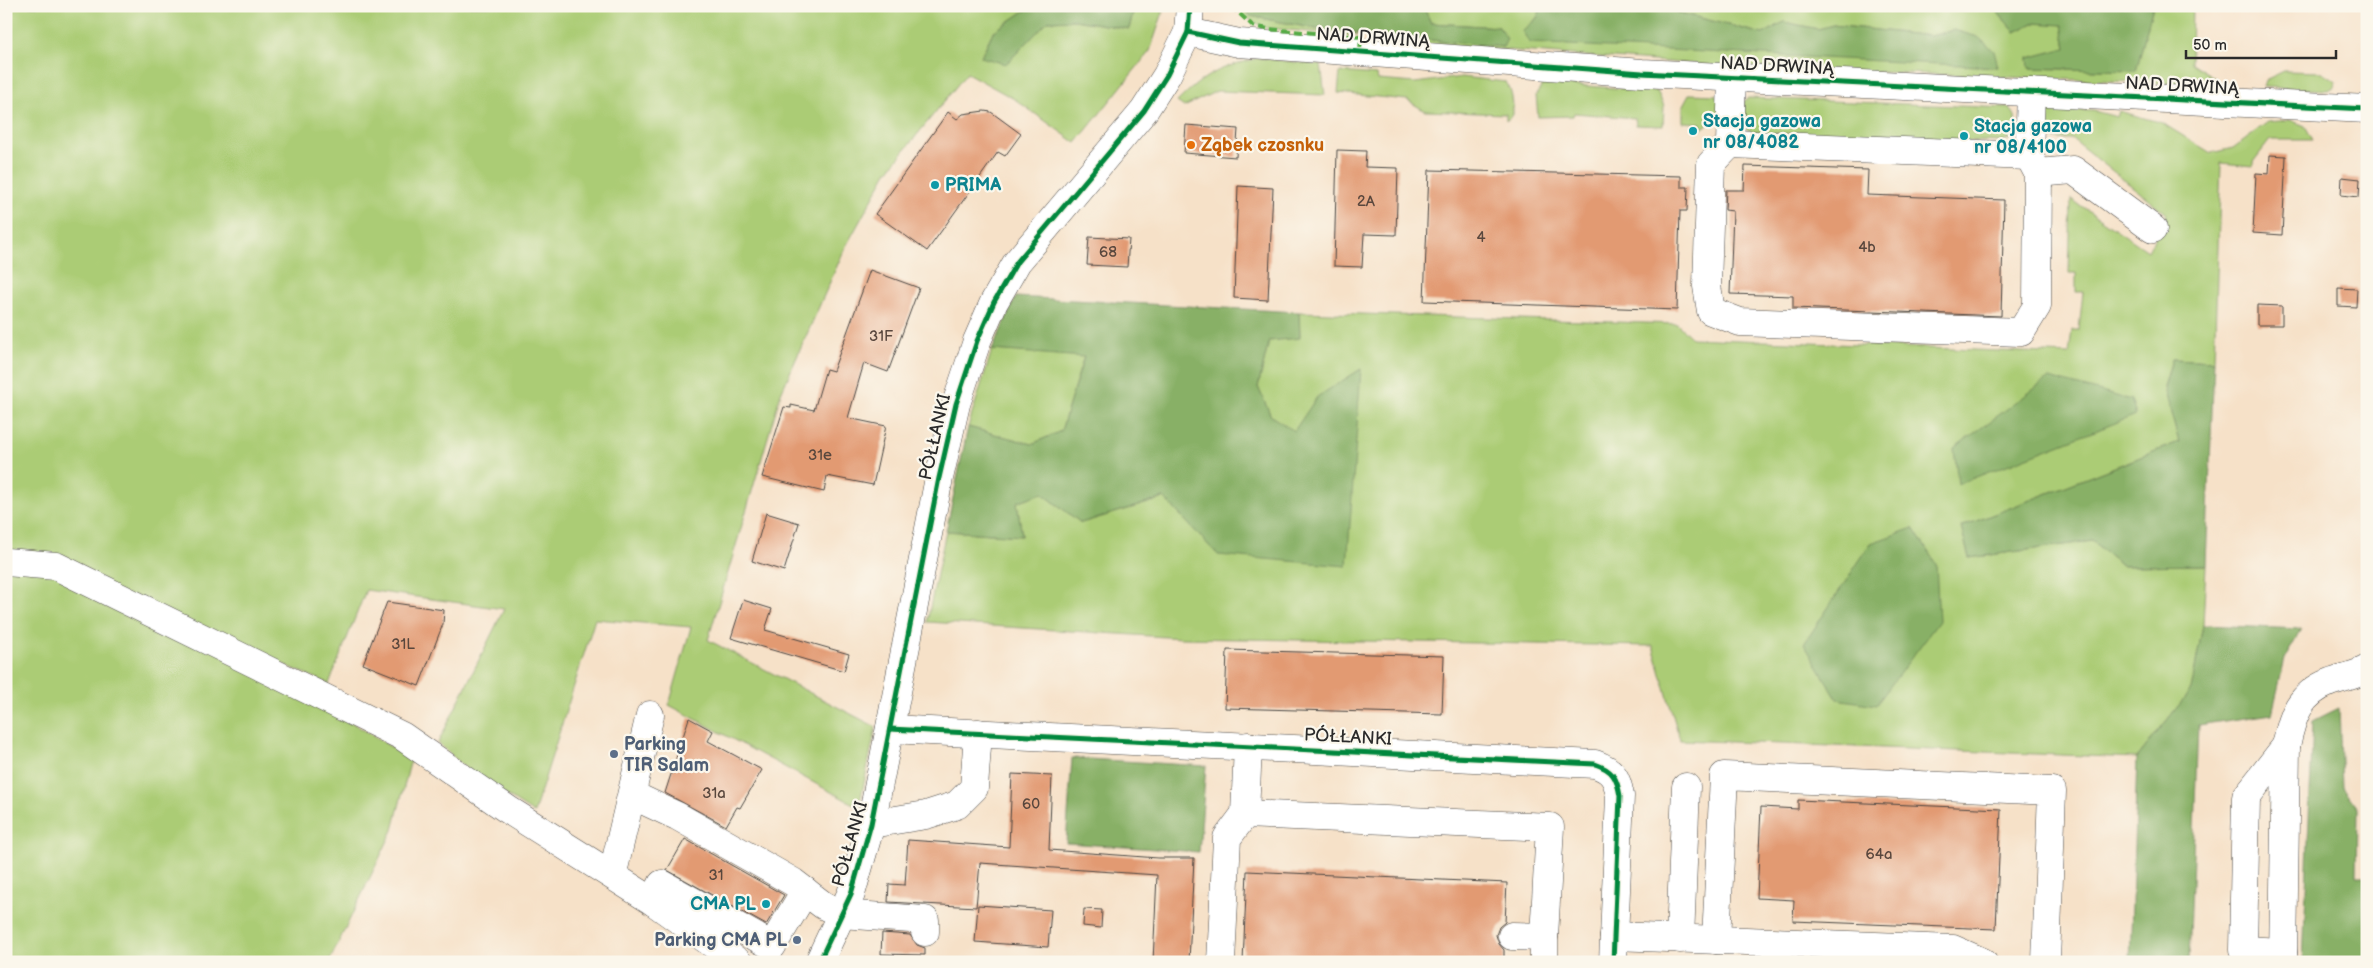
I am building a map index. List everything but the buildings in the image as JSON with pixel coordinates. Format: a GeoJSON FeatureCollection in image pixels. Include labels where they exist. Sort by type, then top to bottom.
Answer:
{"type":"FeatureCollection","features":[{"type":"Feature","properties":{"kind":"street","name":"NAD DRWINĄ"},"geometry":{"type":"LineString","coordinates":[[1189,19],[1239,42],[1642,73],[2367,109]]}},
{"type":"Feature","properties":{"kind":"street","name":"PÓŁŁANKI"},"geometry":{"type":"LineString","coordinates":[[819,962],[856,877],[871,824],[881,782],[939,478],[956,404],[977,341],[994,302],[1017,262],[1144,111],[1167,75],[1189,19]]}},
{"type":"Feature","properties":{"kind":"street"},"geometry":{"type":"LineString","coordinates":[[1732,78],[1730,144],[1711,164],[1707,286],[1711,311],[1740,322],[2020,332],[2037,306],[2031,92]]}},
{"type":"Feature","properties":{"kind":"street"},"geometry":{"type":"LineString","coordinates":[[1730,144],[2034,164],[2073,170],[2153,229]]}},
{"type":"Feature","properties":{"kind":"street"},"geometry":{"type":"LineString","coordinates":[[6,562],[56,566],[402,736],[508,809],[654,902],[738,962]]}},
{"type":"Feature","properties":{"kind":"street"},"geometry":{"type":"LineString","coordinates":[[2286,746],[2246,797],[2243,950],[2283,957],[2286,746],[2291,721],[2304,697],[2329,682],[2356,676],[2367,669]]}},
{"type":"Feature","properties":{"kind":"street"},"geometry":{"type":"LineString","coordinates":[[611,874],[650,716]]}},
{"type":"Feature","properties":{"kind":"street","name":"PÓŁŁANKI"},"geometry":{"type":"LineString","coordinates":[[890,729],[1569,761],[1595,764],[1608,768],[1617,780],[1620,796],[1613,949]]}},
{"type":"Feature","properties":{"kind":"street"},"geometry":{"type":"LineString","coordinates":[[871,824],[919,817],[957,805],[974,788],[978,732]]}},
{"type":"Feature","properties":{"kind":"street"},"geometry":{"type":"LineString","coordinates":[[1221,962],[1227,838],[1245,814],[1248,746]]}},
{"type":"Feature","properties":{"kind":"street"},"geometry":{"type":"LineString","coordinates":[[1716,940],[1724,776],[2052,791],[2046,962]]}},
{"type":"Feature","properties":{"kind":"street"},"geometry":{"type":"LineString","coordinates":[[881,782],[919,817]]}},
{"type":"Feature","properties":{"kind":"street"},"geometry":{"type":"LineString","coordinates":[[1680,939],[1686,787]]}},
{"type":"Feature","properties":{"kind":"street"},"geometry":{"type":"LineString","coordinates":[[632,795],[677,816],[793,882],[823,905],[841,914],[925,920],[925,932]]}},
{"type":"Feature","properties":{"kind":"street"},"geometry":{"type":"LineString","coordinates":[[1245,814],[1550,827],[1544,950],[1512,936]]}},
{"type":"Feature","properties":{"kind":"street"},"geometry":{"type":"LineString","coordinates":[[654,902],[662,884],[772,946],[804,891]]}},
{"type":"Feature","properties":{"kind":"street"},"geometry":{"type":"LineString","coordinates":[[1613,949],[1680,939],[1716,940],[1778,952],[1953,949],[1983,962]]}},
{"type":"Feature","properties":{"kind":"green space"},"geometry":{"type":"Polygon","coordinates":[[[6,6],[1032,6],[993,32],[981,56],[1006,64],[1047,21],[1075,20],[1129,29],[1134,8],[1131,6],[1165,6],[1150,51],[1076,143],[1016,100],[967,73],[887,172],[845,248],[781,393],[708,640],[876,727],[859,807],[669,705],[691,627],[595,619],[534,813],[470,772],[438,743],[504,609],[366,590],[329,684],[193,625],[411,759],[393,830],[329,962],[6,962],[6,6]]]}},
{"type":"Feature","properties":{"kind":"green space"},"geometry":{"type":"Polygon","coordinates":[[[1032,6],[1131,6],[1134,8],[1129,29],[1075,20],[1048,21],[1006,64],[981,57],[993,32],[1032,6]]]}},
{"type":"Feature","properties":{"kind":"green space"},"geometry":{"type":"Polygon","coordinates":[[[1234,6],[1242,6],[1251,16],[1316,29],[1357,33],[1357,36],[1266,28],[1245,17],[1234,6]]]}},
{"type":"Feature","properties":{"kind":"green space"},"geometry":{"type":"Polygon","coordinates":[[[1242,6],[1423,6],[1431,23],[1499,27],[1507,39],[1503,47],[1316,29],[1250,16],[1242,6]]]}},
{"type":"Feature","properties":{"kind":"green space"},"geometry":{"type":"Polygon","coordinates":[[[1423,6],[1542,6],[1537,18],[1522,31],[1998,67],[1954,30],[1930,36],[1833,25],[1818,29],[1784,22],[1763,34],[1665,9],[1662,6],[1992,6],[2015,32],[2033,23],[2062,24],[2066,49],[2028,58],[2029,68],[2136,71],[2153,6],[2192,6],[2191,63],[2215,78],[2214,85],[1722,66],[1370,40],[1367,34],[1503,47],[1499,27],[1431,23],[1423,6]]]}},
{"type":"Feature","properties":{"kind":"green space"},"geometry":{"type":"Polygon","coordinates":[[[1542,6],[1662,6],[1665,9],[1763,34],[1784,22],[1818,29],[1833,25],[1930,36],[1954,30],[1978,37],[1994,51],[1998,67],[1530,43],[1522,31],[1537,18],[1542,6]]]}},
{"type":"Feature","properties":{"kind":"green space"},"geometry":{"type":"Polygon","coordinates":[[[1992,6],[2153,6],[2136,71],[2029,68],[2028,58],[2066,48],[2062,25],[2033,23],[2015,32],[1992,6]]]}},
{"type":"Feature","properties":{"kind":"green space"},"geometry":{"type":"Polygon","coordinates":[[[1258,58],[1321,65],[1325,95],[1217,91],[1184,107],[1177,102],[1196,84],[1214,73],[1258,58]]]}},
{"type":"Feature","properties":{"kind":"green space"},"geometry":{"type":"Polygon","coordinates":[[[2284,71],[2322,72],[2336,81],[2335,86],[2329,90],[2263,87],[2265,80],[2284,71]]]}},
{"type":"Feature","properties":{"kind":"green space"},"geometry":{"type":"Polygon","coordinates":[[[1340,72],[1377,75],[1378,80],[1415,83],[1462,77],[1506,82],[1513,102],[1513,115],[1506,121],[1506,114],[1425,111],[1407,100],[1338,93],[1340,72]]]}},
{"type":"Feature","properties":{"kind":"green space"},"geometry":{"type":"Polygon","coordinates":[[[1544,83],[1657,91],[1664,106],[1663,126],[1636,125],[1635,118],[1574,113],[1573,116],[1538,117],[1536,95],[1544,83]]]}},
{"type":"Feature","properties":{"kind":"green space"},"geometry":{"type":"Polygon","coordinates":[[[1689,94],[1717,95],[1720,101],[1720,109],[1716,123],[1710,123],[1701,129],[1701,123],[1683,122],[1683,105],[1689,94]]]}},
{"type":"Feature","properties":{"kind":"green space"},"geometry":{"type":"Polygon","coordinates":[[[1748,98],[2009,108],[2016,119],[2016,126],[2012,138],[2001,142],[1751,132],[1743,125],[1744,101],[1748,98]]]}},
{"type":"Feature","properties":{"kind":"green space"},"geometry":{"type":"Polygon","coordinates":[[[2048,109],[2094,111],[2117,117],[2119,111],[2162,123],[2211,153],[2233,148],[2268,122],[2290,120],[2305,126],[2313,140],[2270,140],[2253,162],[2253,166],[2221,163],[2214,361],[2172,359],[2164,387],[2179,442],[1961,527],[1969,558],[2092,541],[2123,566],[2206,565],[2203,625],[2191,690],[2137,758],[1680,740],[1653,646],[1182,638],[927,622],[946,531],[1022,536],[1017,502],[1042,493],[1081,523],[1165,498],[1218,555],[1361,369],[1318,397],[1294,432],[1271,417],[1258,387],[1269,341],[1300,337],[1299,312],[1677,324],[1692,338],[2069,354],[2072,330],[2079,330],[2083,292],[2076,292],[2076,273],[2069,273],[2071,199],[2148,251],[2167,214],[2072,139],[2045,139],[2041,130],[2041,123],[2048,109]]]}},
{"type":"Feature","properties":{"kind":"green space"},"geometry":{"type":"Polygon","coordinates":[[[1016,297],[1299,312],[1300,338],[1269,341],[1258,387],[1271,416],[1294,431],[1317,397],[1361,369],[1347,566],[1218,555],[1164,498],[1081,523],[1042,493],[1017,502],[1022,536],[946,531],[968,427],[1032,444],[1061,431],[1084,357],[992,350],[1016,297]]]}},
{"type":"Feature","properties":{"kind":"green space"},"geometry":{"type":"Polygon","coordinates":[[[992,350],[1084,356],[1061,431],[1032,444],[968,427],[992,350]]]}},
{"type":"Feature","properties":{"kind":"green space"},"geometry":{"type":"Polygon","coordinates":[[[2172,359],[2214,361],[2206,565],[2123,566],[2092,541],[1969,558],[1961,527],[2179,442],[2164,388],[2172,359]]]}},
{"type":"Feature","properties":{"kind":"green space"},"geometry":{"type":"Polygon","coordinates":[[[2049,378],[2131,400],[2136,415],[1958,484],[1954,448],[2049,378]]]}},
{"type":"Feature","properties":{"kind":"green space"},"geometry":{"type":"Polygon","coordinates":[[[1913,528],[1936,564],[1939,621],[1876,705],[1837,699],[1804,644],[1871,543],[1913,528]]]}},
{"type":"Feature","properties":{"kind":"green space"},"geometry":{"type":"Polygon","coordinates":[[[2203,625],[2302,629],[2285,658],[2272,714],[2198,725],[2189,962],[2130,962],[2137,758],[2191,690],[2203,625]]]}},
{"type":"Feature","properties":{"kind":"green space"},"geometry":{"type":"Polygon","coordinates":[[[2339,708],[2342,787],[2358,808],[2357,877],[2367,877],[2367,962],[2303,962],[2313,721],[2339,708]]]}},
{"type":"Feature","properties":{"kind":"green space"},"geometry":{"type":"Polygon","coordinates":[[[1072,758],[1206,766],[1199,852],[1066,843],[1072,758]]]}},
{"type":"Feature","properties":{"kind":"marked path"},"geometry":{"type":"LineString","coordinates":[[1231,6],[1253,26],[1361,37],[1360,51]]}},
{"type":"Feature","properties":{"kind":"cycle path"},"geometry":{"type":"LineString","coordinates":[[819,962],[851,894],[871,824],[939,478],[956,404],[977,341],[994,302],[1017,262],[1144,111],[1167,75],[1188,32],[1190,6]]}},
{"type":"Feature","properties":{"kind":"cycle path"},"geometry":{"type":"LineString","coordinates":[[1188,32],[1239,43],[1642,73],[2367,109]]}},
{"type":"Feature","properties":{"kind":"cycle path"},"geometry":{"type":"LineString","coordinates":[[890,729],[1595,764],[1610,772],[1616,780],[1620,796],[1613,962]]}},
{"type":"Feature","properties":{"kind":"place","name":"Stacja gazowa nr 08/4082"},"geometry":{"type":"Point","coordinates":[1693,131]}},
{"type":"Feature","properties":{"kind":"place","name":"Stacja gazowa nr 08/4100"},"geometry":{"type":"Point","coordinates":[1964,136]}},
{"type":"Feature","properties":{"kind":"place","name":"Ząbek czosnku"},"geometry":{"type":"Point","coordinates":[1191,145]}},
{"type":"Feature","properties":{"kind":"place","name":"PRIMA"},"geometry":{"type":"Point","coordinates":[935,185]}},
{"type":"Feature","properties":{"kind":"place","name":"Parking TIR Salam"},"geometry":{"type":"Point","coordinates":[614,754]}},
{"type":"Feature","properties":{"kind":"place","name":"CMA PL"},"geometry":{"type":"Point","coordinates":[766,904]}},
{"type":"Feature","properties":{"kind":"place","name":"Parking CMA PL"},"geometry":{"type":"Point","coordinates":[797,940]}}]}
